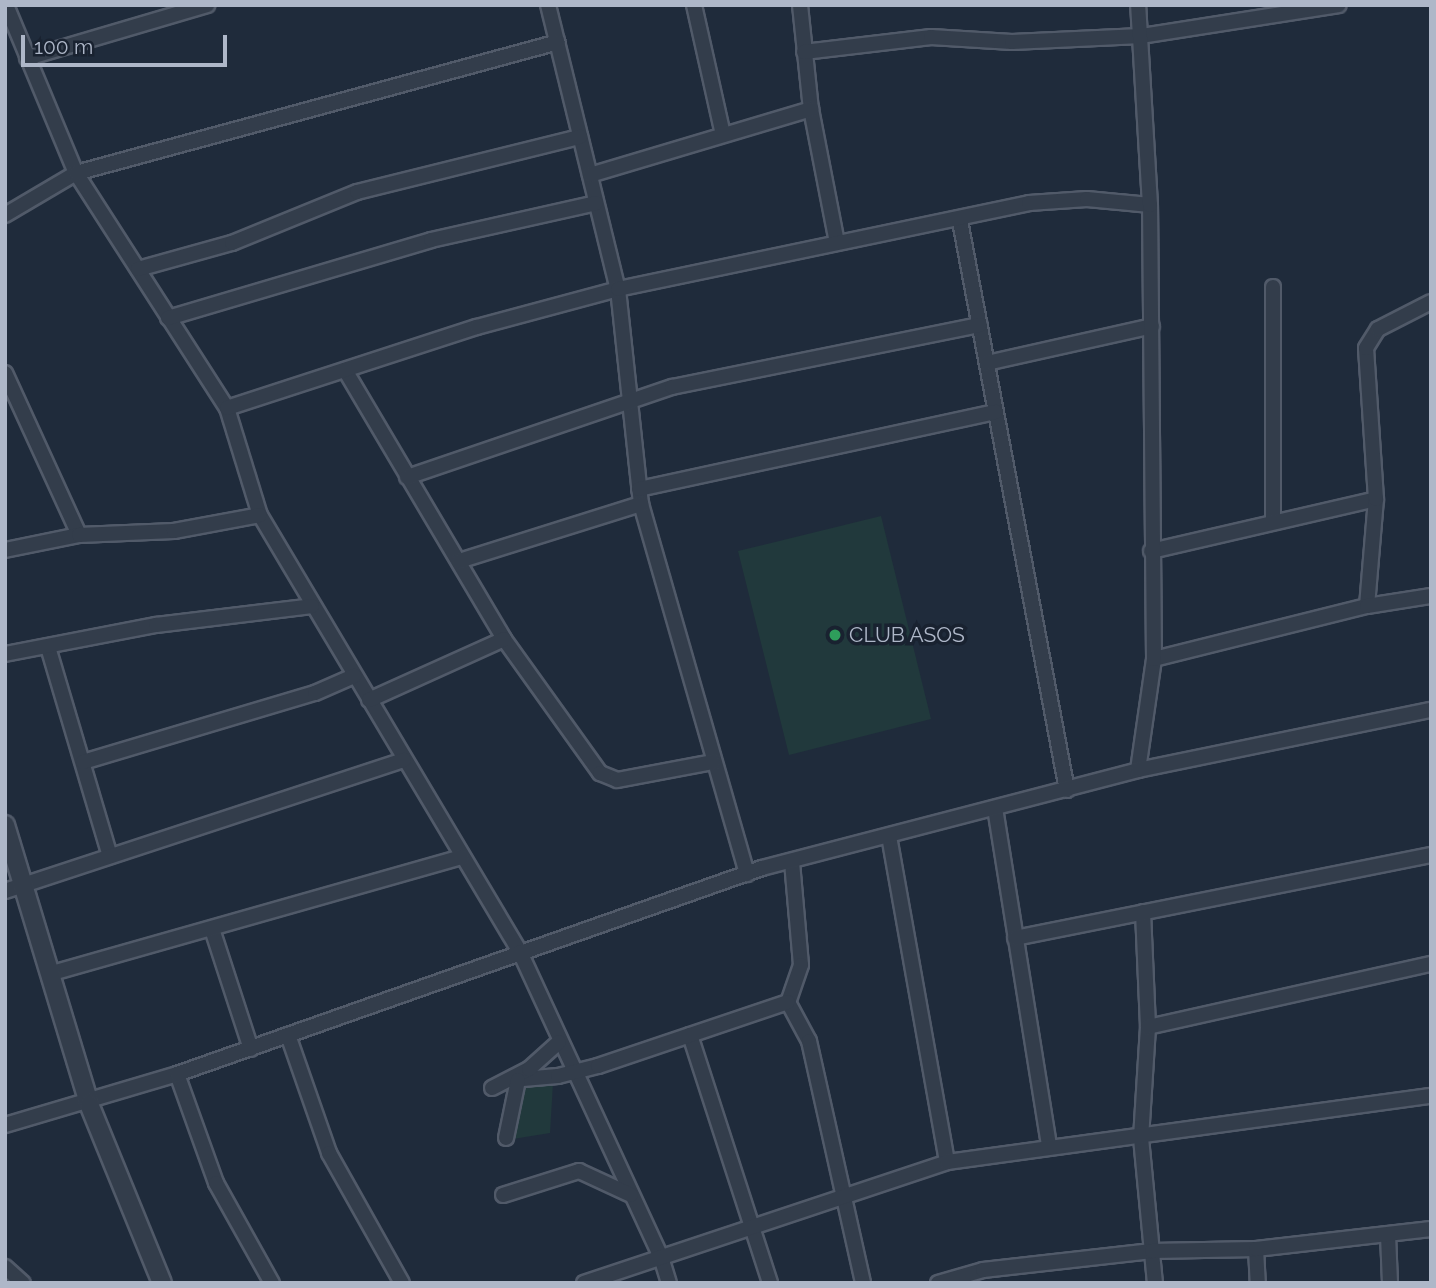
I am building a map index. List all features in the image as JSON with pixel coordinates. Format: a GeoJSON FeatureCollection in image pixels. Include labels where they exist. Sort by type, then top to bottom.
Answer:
{"type":"FeatureCollection","features":[{"type":"Feature","properties":{"kind":"street"},"geometry":{"type":"LineString","coordinates":[[6,5],[76,173],[228,408],[260,515],[520,952],[572,1072],[661,1258],[669,1283]]}},
{"type":"Feature","properties":{"kind":"street"},"geometry":{"type":"LineString","coordinates":[[27,58],[208,5]]}},
{"type":"Feature","properties":{"kind":"street"},"geometry":{"type":"LineString","coordinates":[[548,5],[618,289],[640,497],[713,762],[747,874]]}},
{"type":"Feature","properties":{"kind":"street"},"geometry":{"type":"LineString","coordinates":[[694,5],[723,135]]}},
{"type":"Feature","properties":{"kind":"street"},"geometry":{"type":"LineString","coordinates":[[800,5],[811,109],[837,243]]}},
{"type":"Feature","properties":{"kind":"street"},"geometry":{"type":"LineString","coordinates":[[1138,5],[1150,205],[1154,659],[1138,770]]}},
{"type":"Feature","properties":{"kind":"street"},"geometry":{"type":"LineString","coordinates":[[804,52],[931,37],[1012,41],[1141,36],[1339,5]]}},
{"type":"Feature","properties":{"kind":"street"},"geometry":{"type":"LineString","coordinates":[[5,215],[76,173],[557,42]]}},
{"type":"Feature","properties":{"kind":"street"},"geometry":{"type":"LineString","coordinates":[[590,175],[811,109]]}},
{"type":"Feature","properties":{"kind":"street"},"geometry":{"type":"LineString","coordinates":[[138,269],[232,243],[357,192],[580,137]]}},
{"type":"Feature","properties":{"kind":"street"},"geometry":{"type":"LineString","coordinates":[[228,408],[477,327],[618,289],[837,243],[960,221],[1029,203],[1087,199],[1150,205]]}},
{"type":"Feature","properties":{"kind":"street"},"geometry":{"type":"LineString","coordinates":[[168,318],[431,240],[596,203]]}},
{"type":"Feature","properties":{"kind":"street"},"geometry":{"type":"LineString","coordinates":[[960,221],[1067,790]]}},
{"type":"Feature","properties":{"kind":"street"},"geometry":{"type":"LineString","coordinates":[[1273,287],[1273,522]]}},
{"type":"Feature","properties":{"kind":"street"},"geometry":{"type":"LineString","coordinates":[[1367,606],[1376,499],[1366,348],[1378,329],[1431,302]]}},
{"type":"Feature","properties":{"kind":"street"},"geometry":{"type":"LineString","coordinates":[[407,477],[630,404],[672,387],[980,325]]}},
{"type":"Feature","properties":{"kind":"street"},"geometry":{"type":"LineString","coordinates":[[987,363],[1152,326]]}},
{"type":"Feature","properties":{"kind":"street"},"geometry":{"type":"LineString","coordinates":[[345,370],[504,639],[606,778],[617,780],[713,762]]}},
{"type":"Feature","properties":{"kind":"street"},"geometry":{"type":"LineString","coordinates":[[5,373],[79,535]]}},
{"type":"Feature","properties":{"kind":"street"},"geometry":{"type":"LineString","coordinates":[[460,561],[640,497],[996,412]]}},
{"type":"Feature","properties":{"kind":"street"},"geometry":{"type":"LineString","coordinates":[[1151,551],[1376,499]]}},
{"type":"Feature","properties":{"kind":"street"},"geometry":{"type":"LineString","coordinates":[[5,550],[79,535],[174,531],[260,515]]}},
{"type":"Feature","properties":{"kind":"street"},"geometry":{"type":"LineString","coordinates":[[1154,659],[1367,606],[1431,596]]}},
{"type":"Feature","properties":{"kind":"street"},"geometry":{"type":"LineString","coordinates":[[5,654],[156,625],[312,606]]}},
{"type":"Feature","properties":{"kind":"street"},"geometry":{"type":"LineString","coordinates":[[369,700],[504,639]]}},
{"type":"Feature","properties":{"kind":"street"},"geometry":{"type":"LineString","coordinates":[[48,647],[110,856]]}},
{"type":"Feature","properties":{"kind":"street"},"geometry":{"type":"LineString","coordinates":[[83,762],[314,693],[354,676]]}},
{"type":"Feature","properties":{"kind":"street"},"geometry":{"type":"LineString","coordinates":[[5,1125],[89,1104],[747,874],[1138,770],[1431,710]]}},
{"type":"Feature","properties":{"kind":"street"},"geometry":{"type":"LineString","coordinates":[[5,891],[404,760]]}},
{"type":"Feature","properties":{"kind":"street"},"geometry":{"type":"LineString","coordinates":[[995,808],[1049,1147]]}},
{"type":"Feature","properties":{"kind":"street"},"geometry":{"type":"LineString","coordinates":[[5,824],[52,973],[89,1104],[162,1283]]}},
{"type":"Feature","properties":{"kind":"street"},"geometry":{"type":"LineString","coordinates":[[889,836],[947,1162]]}},
{"type":"Feature","properties":{"kind":"street"},"geometry":{"type":"LineString","coordinates":[[1015,938],[1431,855]]}},
{"type":"Feature","properties":{"kind":"street"},"geometry":{"type":"LineString","coordinates":[[52,973],[463,857]]}},
{"type":"Feature","properties":{"kind":"street"},"geometry":{"type":"LineString","coordinates":[[788,1002],[801,965],[792,862]]}},
{"type":"Feature","properties":{"kind":"street"},"geometry":{"type":"LineString","coordinates":[[1143,912],[1148,1027],[1141,1138],[1155,1283]]}},
{"type":"Feature","properties":{"kind":"street"},"geometry":{"type":"LineString","coordinates":[[212,929],[251,1049]]}},
{"type":"Feature","properties":{"kind":"street"},"geometry":{"type":"LineString","coordinates":[[1148,1027],[1431,964]]}},
{"type":"Feature","properties":{"kind":"street"},"geometry":{"type":"LineString","coordinates":[[492,1087],[515,1080],[572,1072],[788,1002]]}},
{"type":"Feature","properties":{"kind":"street"},"geometry":{"type":"LineString","coordinates":[[788,1002],[805,1028],[863,1283]]}},
{"type":"Feature","properties":{"kind":"street"},"geometry":{"type":"LineString","coordinates":[[288,1035],[329,1153],[402,1283]]}},
{"type":"Feature","properties":{"kind":"street"},"geometry":{"type":"LineString","coordinates":[[690,1035],[770,1283]]}},
{"type":"Feature","properties":{"kind":"street"},"geometry":{"type":"LineString","coordinates":[[506,1138],[515,1080],[559,1042]]}},
{"type":"Feature","properties":{"kind":"street"},"geometry":{"type":"LineString","coordinates":[[177,1074],[216,1183],[272,1283]]}},
{"type":"Feature","properties":{"kind":"street"},"geometry":{"type":"LineString","coordinates":[[584,1283],[947,1162],[1049,1147],[1141,1138],[1431,1096]]}},
{"type":"Feature","properties":{"kind":"street"},"geometry":{"type":"LineString","coordinates":[[503,1195],[579,1171],[631,1195]]}},
{"type":"Feature","properties":{"kind":"street"},"geometry":{"type":"LineString","coordinates":[[938,1283],[983,1270],[1152,1251],[1256,1249],[1431,1229]]}},
{"type":"Feature","properties":{"kind":"street"},"geometry":{"type":"LineString","coordinates":[[1388,1235],[1390,1283]]}},
{"type":"Feature","properties":{"kind":"street"},"geometry":{"type":"LineString","coordinates":[[1256,1249],[1258,1283]]}},
{"type":"Feature","properties":{"kind":"street"},"geometry":{"type":"LineString","coordinates":[[5,1267],[23,1283]]}},
{"type":"Feature","properties":{"kind":"green space","name":"CLUB ASOS"},"geometry":{"type":"Polygon","coordinates":[[[881,516],[931,719],[789,755],[738,551],[881,516]]]}},
{"type":"Feature","properties":{"kind":"green space"},"geometry":{"type":"Polygon","coordinates":[[[514,1081],[553,1083],[550,1133],[501,1141],[514,1081]]]}},
{"type":"Feature","properties":{"kind":"place","name":"CLUB ASOS"},"geometry":{"type":"Point","coordinates":[835,635]}}]}
